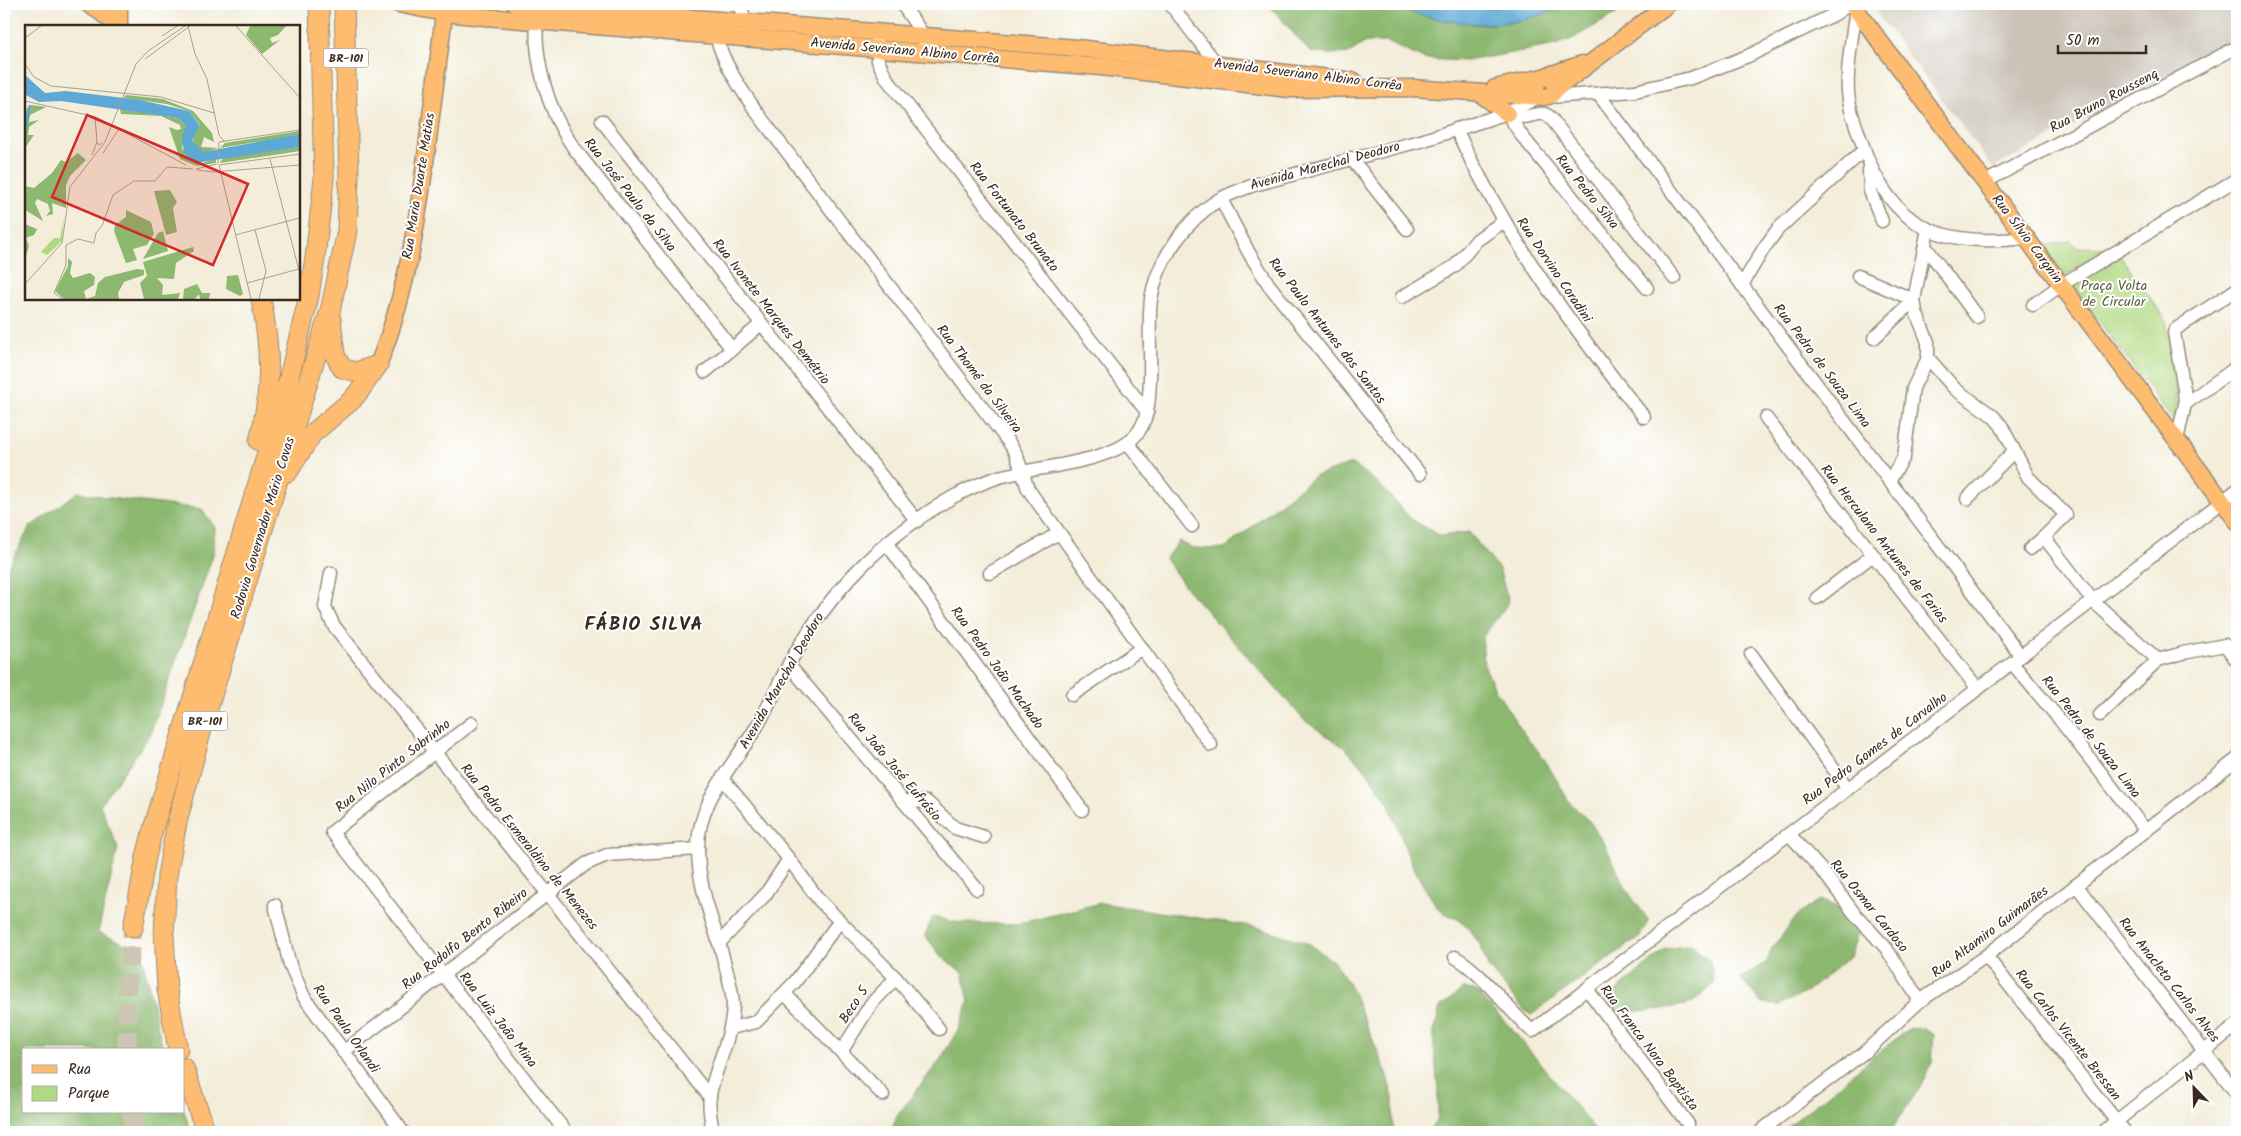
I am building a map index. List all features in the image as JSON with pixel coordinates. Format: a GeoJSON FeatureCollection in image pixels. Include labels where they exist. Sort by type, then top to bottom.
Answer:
{"type":"FeatureCollection","features":[{"type":"Feature","properties":{"kind":"highway","name":"Rodovia Governador Mário Covas"},"geometry":{"type":"LineString","coordinates":[[133,928],[151,838],[242,539],[293,363],[316,258],[324,178],[324,113],[319,4]]}},
{"type":"Feature","properties":{"kind":"highway","name":"Rodovia Governador Mário Covas"},"geometry":{"type":"LineString","coordinates":[[178,1048],[167,989],[164,934],[165,898],[171,851],[198,744],[331,307],[347,231],[350,203],[344,4]]}},
{"type":"Feature","properties":{"kind":"highway"},"geometry":{"type":"LineString","coordinates":[[300,285],[316,258]]}},
{"type":"Feature","properties":{"kind":"highway"},"geometry":{"type":"LineString","coordinates":[[242,539],[247,491],[268,403],[270,370],[261,300]]}},
{"type":"Feature","properties":{"kind":"highway"},"geometry":{"type":"LineString","coordinates":[[331,307],[334,345],[339,363],[348,371],[356,372],[378,365]]}},
{"type":"Feature","properties":{"kind":"highway"},"geometry":{"type":"LineString","coordinates":[[268,512],[303,446],[321,425],[361,389],[378,365]]}},
{"type":"Feature","properties":{"kind":"highway"},"geometry":{"type":"LineString","coordinates":[[185,1071],[206,1132]]}},
{"type":"Feature","properties":{"kind":"main road"},"geometry":{"type":"LineString","coordinates":[[88,4],[117,25]]}},
{"type":"Feature","properties":{"kind":"main road"},"geometry":{"type":"LineString","coordinates":[[108,4],[118,25]]}},
{"type":"Feature","properties":{"kind":"main road"},"geometry":{"type":"LineString","coordinates":[[118,25],[119,4]]}},
{"type":"Feature","properties":{"kind":"main road","name":"Avenida Severiano Albino Corrêa"},"geometry":{"type":"LineString","coordinates":[[398,4],[422,9],[445,8],[471,16],[537,14],[746,22],[1078,48],[1217,72],[1302,90],[1413,88],[1548,95]]}},
{"type":"Feature","properties":{"kind":"main road","name":"Avenida Severiano Albino Corrêa"},"geometry":{"type":"LineString","coordinates":[[515,4],[537,14],[716,36],[1075,65],[1217,72]]}},
{"type":"Feature","properties":{"kind":"main road","name":"Avenida Marechal Deodoro"},"geometry":{"type":"LineString","coordinates":[[1548,95],[1668,4]]}},
{"type":"Feature","properties":{"kind":"main road","name":"Rua Sílvio Cargnin"},"geometry":{"type":"LineString","coordinates":[[1852,5],[2237,522]]}},
{"type":"Feature","properties":{"kind":"main road","name":"Rua Maria Duarte Matias"},"geometry":{"type":"LineString","coordinates":[[378,365],[389,337],[401,293],[415,226],[445,8]]}},
{"type":"Feature","properties":{"kind":"main road"},"geometry":{"type":"LineString","coordinates":[[422,9],[434,29],[439,48]]}},
{"type":"Feature","properties":{"kind":"main road"},"geometry":{"type":"LineString","coordinates":[[439,48],[452,31],[471,16]]}},
{"type":"Feature","properties":{"kind":"main road"},"geometry":{"type":"LineString","coordinates":[[716,36],[746,22]]}},
{"type":"Feature","properties":{"kind":"main road"},"geometry":{"type":"LineString","coordinates":[[1075,65],[1078,48]]}},
{"type":"Feature","properties":{"kind":"main road","name":"Avenida Marechal Deodoro"},"geometry":{"type":"LineString","coordinates":[[1543,77],[1601,56]]}},
{"type":"Feature","properties":{"kind":"main road"},"geometry":{"type":"LineString","coordinates":[[1543,77],[1537,80],[1536,92],[1548,95]]}},
{"type":"Feature","properties":{"kind":"main road","name":"Avenida Severiano Albino Corrêa"},"geometry":{"type":"LineString","coordinates":[[1477,92],[1543,77]]}},
{"type":"Feature","properties":{"kind":"main road"},"geometry":{"type":"LineString","coordinates":[[1477,92],[1507,113]]}},
{"type":"Feature","properties":{"kind":"street"},"geometry":{"type":"LineString","coordinates":[[739,4],[746,22]]}},
{"type":"Feature","properties":{"kind":"street"},"geometry":{"type":"LineString","coordinates":[[902,4],[924,36],[925,53]]}},
{"type":"Feature","properties":{"kind":"street"},"geometry":{"type":"LineString","coordinates":[[1170,4],[1217,72]]}},
{"type":"Feature","properties":{"kind":"street"},"geometry":{"type":"LineString","coordinates":[[1548,95],[1599,95],[1660,87],[1722,67],[1852,5]]}},
{"type":"Feature","properties":{"kind":"street"},"geometry":{"type":"LineString","coordinates":[[1852,5],[1848,90],[1850,104],[1864,150],[1885,195],[1910,219],[1928,229],[1946,235],[1985,240],[2026,238]]}},
{"type":"Feature","properties":{"kind":"street","name":"Rua José Paulo da Silva"},"geometry":{"type":"LineString","coordinates":[[537,14],[538,49],[542,70],[555,116],[563,132],[732,349]]}},
{"type":"Feature","properties":{"kind":"street","name":"Rua Fortunato Brunato"},"geometry":{"type":"LineString","coordinates":[[878,32],[878,61],[887,79],[1147,412]]}},
{"type":"Feature","properties":{"kind":"street","name":"Rua Thomé da Silveira"},"geometry":{"type":"LineString","coordinates":[[716,36],[720,53],[729,71],[758,114],[1010,444],[1028,489],[1211,744]]}},
{"type":"Feature","properties":{"kind":"street","name":"Rua Bruno Roussenq"},"geometry":{"type":"LineString","coordinates":[[1985,182],[2237,47]]}},
{"type":"Feature","properties":{"kind":"street","name":"Avenida Marechal Deodoro"},"geometry":{"type":"LineString","coordinates":[[713,1132],[710,1097],[731,1028],[732,995],[719,943],[703,892],[698,849],[702,820],[707,804],[722,778],[770,705],[789,665],[829,601],[854,573],[887,544],[916,521],[971,488],[999,477],[1098,456],[1128,443],[1137,435],[1147,412],[1151,368],[1150,314],[1157,276],[1169,253],[1189,226],[1221,199],[1254,184],[1456,129],[1507,113],[1548,95]]}},
{"type":"Feature","properties":{"kind":"street","name":"Rua Pedro de Souza Lima"},"geometry":{"type":"LineString","coordinates":[[1599,95],[1889,481],[2060,720],[2146,831]]}},
{"type":"Feature","properties":{"kind":"street"},"geometry":{"type":"LineString","coordinates":[[1507,113],[1519,118],[1540,113],[1550,117],[1674,278]]}},
{"type":"Feature","properties":{"kind":"street","name":"Rua Pedro Silva"},"geometry":{"type":"LineString","coordinates":[[1507,113],[1522,136],[1646,288]]}},
{"type":"Feature","properties":{"kind":"street","name":"Rua Ivonete Marques Demétrio"},"geometry":{"type":"LineString","coordinates":[[602,121],[916,521]]}},
{"type":"Feature","properties":{"kind":"street","name":"Rua Dorvino Coradini"},"geometry":{"type":"LineString","coordinates":[[1456,129],[1477,173],[1504,221],[1568,320],[1644,417]]}},
{"type":"Feature","properties":{"kind":"street"},"geometry":{"type":"LineString","coordinates":[[1742,285],[1764,248],[1778,229],[1864,150]]}},
{"type":"Feature","properties":{"kind":"street"},"geometry":{"type":"LineString","coordinates":[[1351,158],[1407,229]]}},
{"type":"Feature","properties":{"kind":"street"},"geometry":{"type":"LineString","coordinates":[[1870,165],[1870,191],[1882,221]]}},
{"type":"Feature","properties":{"kind":"street"},"geometry":{"type":"LineString","coordinates":[[2033,305],[2061,285],[2237,179]]}},
{"type":"Feature","properties":{"kind":"street","name":"Rua Paulo Antunes dos Santos"},"geometry":{"type":"LineString","coordinates":[[1221,199],[1249,253],[1269,285],[1420,474]]}},
{"type":"Feature","properties":{"kind":"street"},"geometry":{"type":"LineString","coordinates":[[1402,297],[1455,266],[1477,240],[1504,221]]}},
{"type":"Feature","properties":{"kind":"street"},"geometry":{"type":"LineString","coordinates":[[1889,481],[1904,457],[1913,388],[1928,358],[1928,342],[1916,312],[1914,300],[1928,229]]}},
{"type":"Feature","properties":{"kind":"street"},"geometry":{"type":"LineString","coordinates":[[1925,246],[1977,316]]}},
{"type":"Feature","properties":{"kind":"street"},"geometry":{"type":"LineString","coordinates":[[1858,276],[1914,300]]}},
{"type":"Feature","properties":{"kind":"street"},"geometry":{"type":"LineString","coordinates":[[2177,440],[2185,404],[2174,333],[2176,329],[2237,289]]}},
{"type":"Feature","properties":{"kind":"street"},"geometry":{"type":"LineString","coordinates":[[1874,338],[1914,300]]}},
{"type":"Feature","properties":{"kind":"street"},"geometry":{"type":"LineString","coordinates":[[705,372],[761,324]]}},
{"type":"Feature","properties":{"kind":"street"},"geometry":{"type":"LineString","coordinates":[[1928,358],[1955,390],[1988,412],[2001,425],[2014,451],[2036,486],[2066,515],[2030,549]]}},
{"type":"Feature","properties":{"kind":"street"},"geometry":{"type":"LineString","coordinates":[[2185,404],[2237,367]]}},
{"type":"Feature","properties":{"kind":"street","name":"Rua Herculano Antunes de Farias"},"geometry":{"type":"LineString","coordinates":[[1766,418],[1978,689]]}},
{"type":"Feature","properties":{"kind":"street"},"geometry":{"type":"LineString","coordinates":[[1128,443],[1192,526]]}},
{"type":"Feature","properties":{"kind":"street"},"geometry":{"type":"LineString","coordinates":[[1967,499],[2014,451]]}},
{"type":"Feature","properties":{"kind":"street","name":"Rua Pedro Gomes de Carvalho"},"geometry":{"type":"LineString","coordinates":[[1455,957],[1467,963],[1514,1015],[1532,1031],[2237,490]]}},
{"type":"Feature","properties":{"kind":"street"},"geometry":{"type":"LineString","coordinates":[[990,573],[1059,533]]}},
{"type":"Feature","properties":{"kind":"street"},"geometry":{"type":"LineString","coordinates":[[2044,537],[2093,601],[2158,660]]}},
{"type":"Feature","properties":{"kind":"street","name":"Rua Pedro João Machado"},"geometry":{"type":"LineString","coordinates":[[887,544],[1082,810]]}},
{"type":"Feature","properties":{"kind":"street"},"geometry":{"type":"LineString","coordinates":[[1817,598],[1873,555]]}},
{"type":"Feature","properties":{"kind":"street","name":"Rua Pedro Esmeraldino de Menezes"},"geometry":{"type":"LineString","coordinates":[[331,573],[326,600],[326,614],[334,626],[710,1097]]}},
{"type":"Feature","properties":{"kind":"street"},"geometry":{"type":"LineString","coordinates":[[2100,715],[2158,660],[2225,645],[2237,661]]}},
{"type":"Feature","properties":{"kind":"street"},"geometry":{"type":"LineString","coordinates":[[1072,695],[1142,648]]}},
{"type":"Feature","properties":{"kind":"street"},"geometry":{"type":"LineString","coordinates":[[1751,654],[1848,789]]}},
{"type":"Feature","properties":{"kind":"street","name":"Rua João José Eufrásio"},"geometry":{"type":"LineString","coordinates":[[789,665],[977,889]]}},
{"type":"Feature","properties":{"kind":"street","name":"Rua Nilo Pinto Sobrinho"},"geometry":{"type":"LineString","coordinates":[[332,832],[472,723]]}},
{"type":"Feature","properties":{"kind":"street","name":"Rua Altamiro Guimarães"},"geometry":{"type":"LineString","coordinates":[[1762,1130],[1866,1051],[1920,1001],[1986,956],[2237,759]]}},
{"type":"Feature","properties":{"kind":"street"},"geometry":{"type":"LineString","coordinates":[[722,778],[789,859],[819,900],[896,978],[939,1029]]}},
{"type":"Feature","properties":{"kind":"street"},"geometry":{"type":"LineString","coordinates":[[903,801],[926,802],[955,828],[984,837]]}},
{"type":"Feature","properties":{"kind":"street","name":"Rua Luiz João Mina"},"geometry":{"type":"LineString","coordinates":[[332,832],[566,1132]]}},
{"type":"Feature","properties":{"kind":"street","name":"Rua Osmar Cardoso"},"geometry":{"type":"LineString","coordinates":[[1790,834],[1825,874],[1854,913],[1886,948],[1920,1001]]}},
{"type":"Feature","properties":{"kind":"street","name":"Rua Rodolfo Bento Ribeiro"},"geometry":{"type":"LineString","coordinates":[[343,1052],[596,858],[698,849]]}},
{"type":"Feature","properties":{"kind":"street"},"geometry":{"type":"LineString","coordinates":[[719,943],[765,895],[789,859]]}},
{"type":"Feature","properties":{"kind":"street","name":"Rua Anacleto Carlos Alves"},"geometry":{"type":"LineString","coordinates":[[2076,885],[2237,1094]]}},
{"type":"Feature","properties":{"kind":"street","name":"Rua Paulo Orlandi"},"geometry":{"type":"LineString","coordinates":[[276,905],[296,980],[315,1014],[403,1132]]}},
{"type":"Feature","properties":{"kind":"street"},"geometry":{"type":"LineString","coordinates":[[731,1028],[756,1022],[785,994],[839,922]]}},
{"type":"Feature","properties":{"kind":"street","name":"Rua Carlos Vicente Bressan"},"geometry":{"type":"LineString","coordinates":[[1986,956],[2125,1132]]}},
{"type":"Feature","properties":{"kind":"street","name":"Beco 5"},"geometry":{"type":"LineString","coordinates":[[841,1052],[871,1004],[896,978]]}},
{"type":"Feature","properties":{"kind":"street","name":"Rua Franca Nora Baptista"},"geometry":{"type":"LineString","coordinates":[[1587,989],[1688,1124]]}},
{"type":"Feature","properties":{"kind":"street"},"geometry":{"type":"LineString","coordinates":[[785,994],[883,1095]]}},
{"type":"Feature","properties":{"kind":"street"},"geometry":{"type":"LineString","coordinates":[[2103,1132],[2237,1025]]}},
{"type":"Feature","properties":{"kind":"shaded area"},"geometry":{"type":"Polygon","coordinates":[[[1870,4],[2237,4],[2237,39],[1993,168],[1870,4]]]}},
{"type":"Feature","properties":{"kind":"green space"},"geometry":{"type":"Polygon","coordinates":[[[1268,4],[1389,4],[1477,25],[1510,22],[1541,15],[1565,4],[1633,4],[1570,40],[1551,46],[1466,61],[1424,59],[1386,42],[1366,42],[1349,53],[1329,54],[1310,52],[1268,4]]]}},
{"type":"Feature","properties":{"kind":"green space"},"geometry":{"type":"Polygon","coordinates":[[[2070,241],[2076,247],[2108,248],[2064,276],[2043,246],[2070,241]]]}},
{"type":"Feature","properties":{"kind":"green space","name":"Praça Volta de Circular"},"geometry":{"type":"Polygon","coordinates":[[[2120,256],[2166,320],[2177,391],[2174,422],[2072,285],[2120,256]]]}},
{"type":"Feature","properties":{"kind":"green space"},"geometry":{"type":"Polygon","coordinates":[[[1352,464],[1378,483],[1411,519],[1441,536],[1469,532],[1499,569],[1509,602],[1482,638],[1484,665],[1496,691],[1524,734],[1543,757],[1570,803],[1590,822],[1605,845],[1628,892],[1649,921],[1640,936],[1531,1015],[1524,1010],[1488,967],[1480,944],[1463,922],[1439,910],[1420,880],[1408,855],[1388,802],[1365,769],[1345,748],[1304,720],[1188,590],[1165,559],[1179,541],[1192,548],[1224,549],[1315,476],[1352,464]]]}},
{"type":"Feature","properties":{"kind":"green space"},"geometry":{"type":"Polygon","coordinates":[[[78,492],[117,499],[202,509],[215,528],[213,555],[150,735],[100,805],[118,848],[98,932],[141,951],[163,1048],[22,1048],[22,1114],[185,1114],[191,1132],[4,1132],[4,574],[30,527],[78,492]]]}},
{"type":"Feature","properties":{"kind":"green space"},"geometry":{"type":"Polygon","coordinates":[[[1820,900],[1842,909],[1859,930],[1850,956],[1807,992],[1779,1005],[1762,1004],[1741,978],[1767,962],[1772,948],[1798,915],[1820,900]]]}},
{"type":"Feature","properties":{"kind":"green space"},"geometry":{"type":"Polygon","coordinates":[[[1101,903],[1257,927],[1310,944],[1334,962],[1351,988],[1385,1069],[1393,1098],[1393,1132],[891,1132],[897,1116],[940,1060],[959,1028],[969,1001],[963,973],[940,955],[925,935],[933,917],[961,923],[1017,924],[1101,903]]]}},
{"type":"Feature","properties":{"kind":"green space"},"geometry":{"type":"Polygon","coordinates":[[[1691,945],[1710,961],[1714,984],[1691,1004],[1662,1009],[1623,1012],[1613,1007],[1610,996],[1666,949],[1691,945]]]}},
{"type":"Feature","properties":{"kind":"green space"},"geometry":{"type":"Polygon","coordinates":[[[1463,989],[1475,990],[1510,1027],[1597,1132],[1429,1132],[1438,1117],[1438,1090],[1433,1035],[1440,1007],[1463,989]]]}},
{"type":"Feature","properties":{"kind":"green space"},"geometry":{"type":"Polygon","coordinates":[[[1922,1028],[1934,1035],[1932,1063],[1918,1090],[1890,1132],[1781,1132],[1908,1029],[1922,1028]]]}},
{"type":"Feature","properties":{"kind":"water"},"geometry":{"type":"Polygon","coordinates":[[[1389,4],[1565,4],[1547,13],[1521,20],[1483,24],[1463,23],[1425,16],[1389,4]]]}},
{"type":"Feature","properties":{"kind":"tunnel"},"geometry":{"type":"LineString","coordinates":[[127,1048],[127,987],[133,928]]}},
{"type":"Feature","properties":{"kind":"tunnel"},"geometry":{"type":"LineString","coordinates":[[132,1114],[134,1132]]}},
{"type":"Feature","properties":{"kind":"district","name":"FÁBIO SILVA"},"geometry":{"type":"Point","coordinates":[644,625]}}]}
